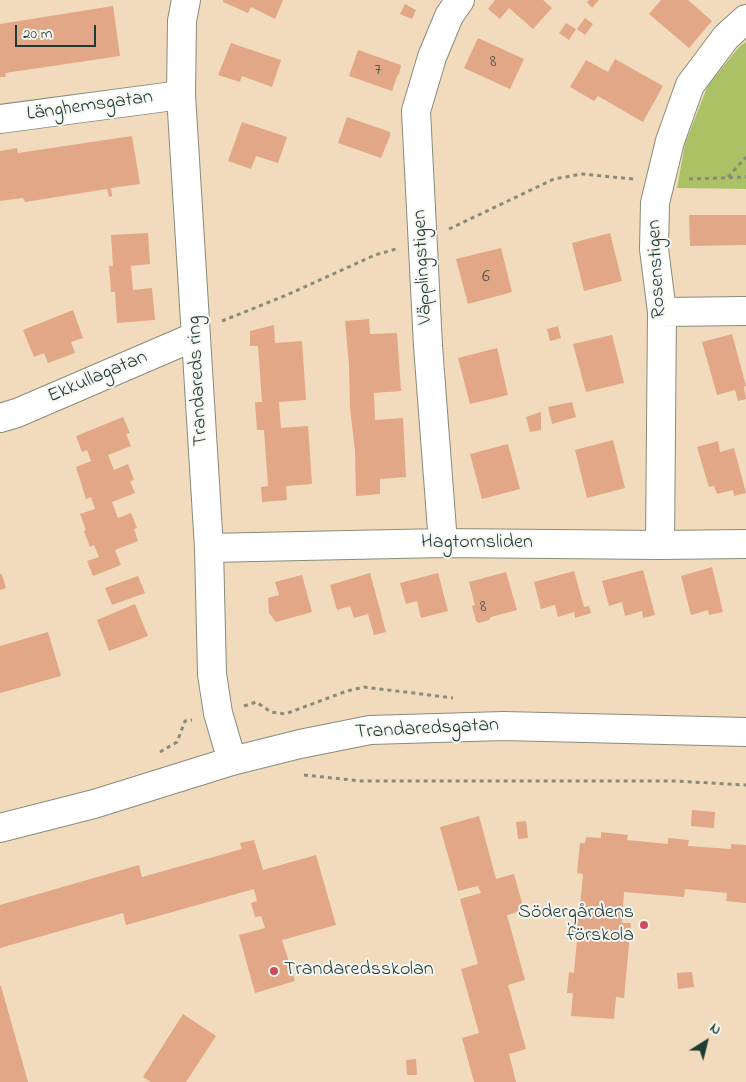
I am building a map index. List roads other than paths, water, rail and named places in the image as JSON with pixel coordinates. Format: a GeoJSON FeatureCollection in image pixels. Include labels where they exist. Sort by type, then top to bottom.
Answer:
{"type":"FeatureCollection","features":[{"type":"Feature","properties":{"kind":"street","name":"Trandareds ring"},"geometry":{"type":"LineString","coordinates":[[186,0],[182,21],[181,95],[209,548],[212,674],[218,713],[232,761]]}},
{"type":"Feature","properties":{"kind":"street","name":"Väpplingstigen"},"geometry":{"type":"LineString","coordinates":[[443,543],[428,346],[416,111],[432,57],[449,16],[460,0]]}},
{"type":"Feature","properties":{"kind":"street","name":"Rosenstigen"},"geometry":{"type":"LineString","coordinates":[[660,545],[662,312],[654,249],[655,203],[670,141],[690,85],[726,37],[746,19]]}},
{"type":"Feature","properties":{"kind":"street","name":"Länghemsgatan"},"geometry":{"type":"LineString","coordinates":[[0,119],[181,95]]}},
{"type":"Feature","properties":{"kind":"street"},"geometry":{"type":"LineString","coordinates":[[662,312],[746,311]]}},
{"type":"Feature","properties":{"kind":"street","name":"Ekkullagatan"},"geometry":{"type":"LineString","coordinates":[[0,418],[17,413],[196,336]]}},
{"type":"Feature","properties":{"kind":"street","name":"Hagtornsliden"},"geometry":{"type":"LineString","coordinates":[[209,548],[443,543],[746,544]]}},
{"type":"Feature","properties":{"kind":"street","name":"Trandaredsgatan"},"geometry":{"type":"LineString","coordinates":[[0,828],[94,804],[232,761],[300,744],[370,730],[504,726],[746,732]]}},
{"type":"Feature","properties":{"kind":"place","name":"Södergårdens förskola"},"geometry":{"type":"Point","coordinates":[644,925]}},
{"type":"Feature","properties":{"kind":"place","name":"Trandaredsskolan"},"geometry":{"type":"Point","coordinates":[274,971]}}]}
